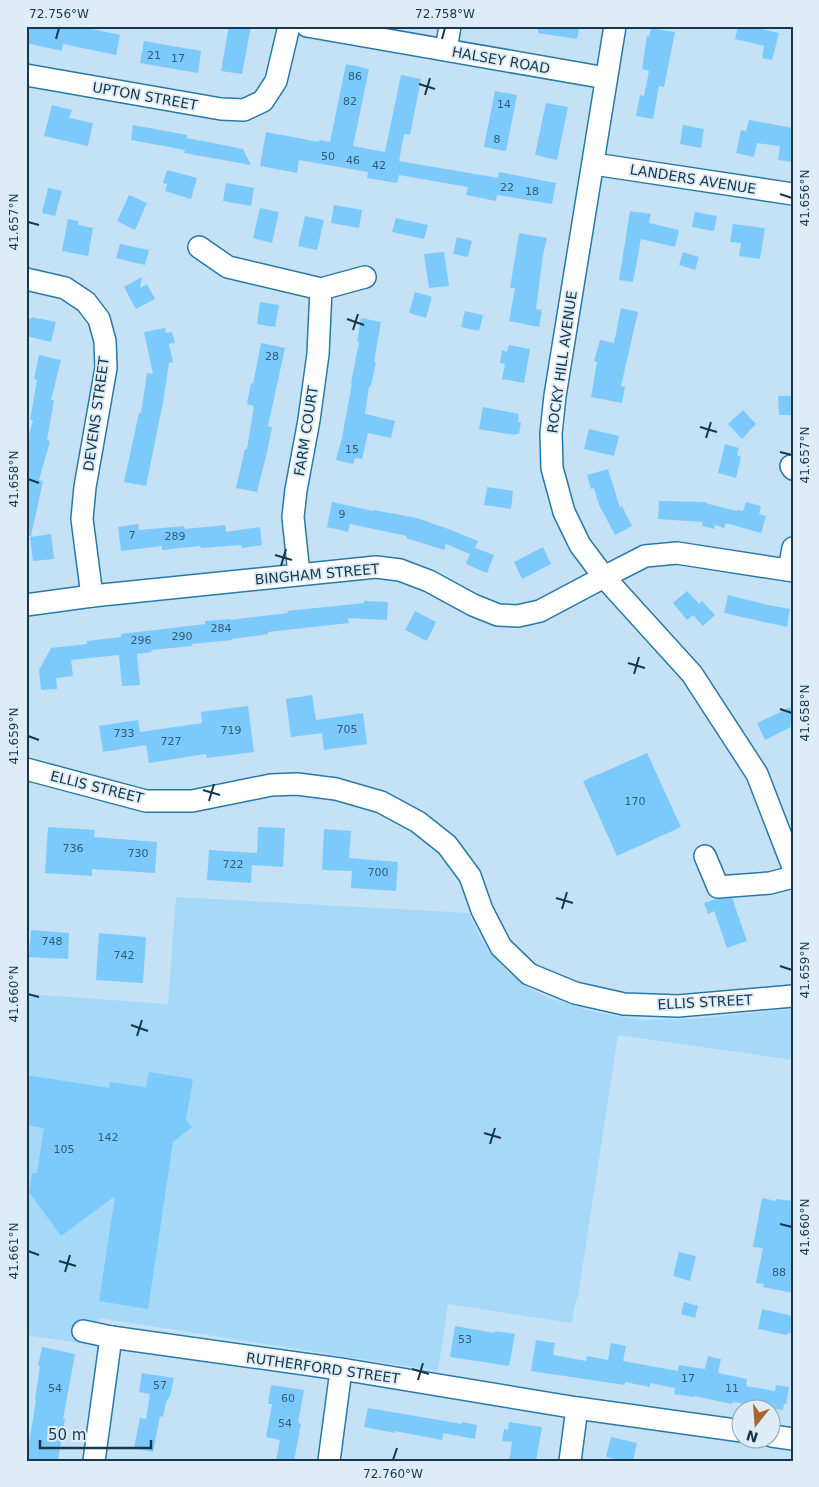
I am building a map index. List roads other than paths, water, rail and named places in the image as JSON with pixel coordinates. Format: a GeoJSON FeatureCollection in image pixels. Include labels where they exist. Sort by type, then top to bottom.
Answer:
{"type":"FeatureCollection","features":[{"type":"Feature","properties":{"kind":"street","name":"UPTON STREET"},"geometry":{"type":"LineString","coordinates":[[26,75],[221,109],[244,110],[263,101],[276,81],[289,26]]}},
{"type":"Feature","properties":{"kind":"street","name":"HALSEY ROAD"},"geometry":{"type":"LineString","coordinates":[[307,26],[606,78]]}},
{"type":"Feature","properties":{"kind":"street"},"geometry":{"type":"LineString","coordinates":[[446,50],[450,26]]}},
{"type":"Feature","properties":{"kind":"street","name":"ROCKY HILL AVENUE"},"geometry":{"type":"LineString","coordinates":[[615,26],[555,396],[551,433],[552,468],[564,512],[580,545],[604,577],[692,674],[757,774],[793,867]]}},
{"type":"Feature","properties":{"kind":"street","name":"LANDERS AVENUE"},"geometry":{"type":"LineString","coordinates":[[594,164],[793,194]]}},
{"type":"Feature","properties":{"kind":"street"},"geometry":{"type":"LineString","coordinates":[[199,247],[228,267],[320,289],[365,276]]}},
{"type":"Feature","properties":{"kind":"street","name":"DEVENS STREET"},"geometry":{"type":"LineString","coordinates":[[26,280],[65,288],[86,302],[99,319],[105,341],[106,368],[85,487],[82,519],[92,596]]}},
{"type":"Feature","properties":{"kind":"street","name":"FARM COURT"},"geometry":{"type":"LineString","coordinates":[[299,574],[293,517],[318,354],[320,289]]}},
{"type":"Feature","properties":{"kind":"street"},"geometry":{"type":"LineString","coordinates":[[791,570],[793,548]]}},
{"type":"Feature","properties":{"kind":"street","name":"BINGHAM STREET"},"geometry":{"type":"LineString","coordinates":[[26,605],[92,596],[376,567],[400,570],[429,581],[473,605],[498,615],[518,616],[540,611],[645,556],[677,553],[791,570]]}},
{"type":"Feature","properties":{"kind":"street","name":"ELLIS STREET"},"geometry":{"type":"LineString","coordinates":[[26,769],[146,800],[192,801],[271,785],[298,784],[336,789],[381,802],[418,822],[447,845],[470,876],[482,910],[501,948],[529,974],[574,992],[624,1004],[678,1006],[793,996]]}},
{"type":"Feature","properties":{"kind":"street"},"geometry":{"type":"LineString","coordinates":[[705,856],[718,887],[770,883],[793,877]]}},
{"type":"Feature","properties":{"kind":"street","name":"RUTHERFORD STREET"},"geometry":{"type":"LineString","coordinates":[[83,1332],[732,1431]]}},
{"type":"Feature","properties":{"kind":"street"},"geometry":{"type":"LineString","coordinates":[[94,1461],[111,1337]]}},
{"type":"Feature","properties":{"kind":"street"},"geometry":{"type":"LineString","coordinates":[[329,1461],[341,1370]]}},
{"type":"Feature","properties":{"kind":"street"},"geometry":{"type":"LineString","coordinates":[[570,1461],[577,1408]]}}]}
